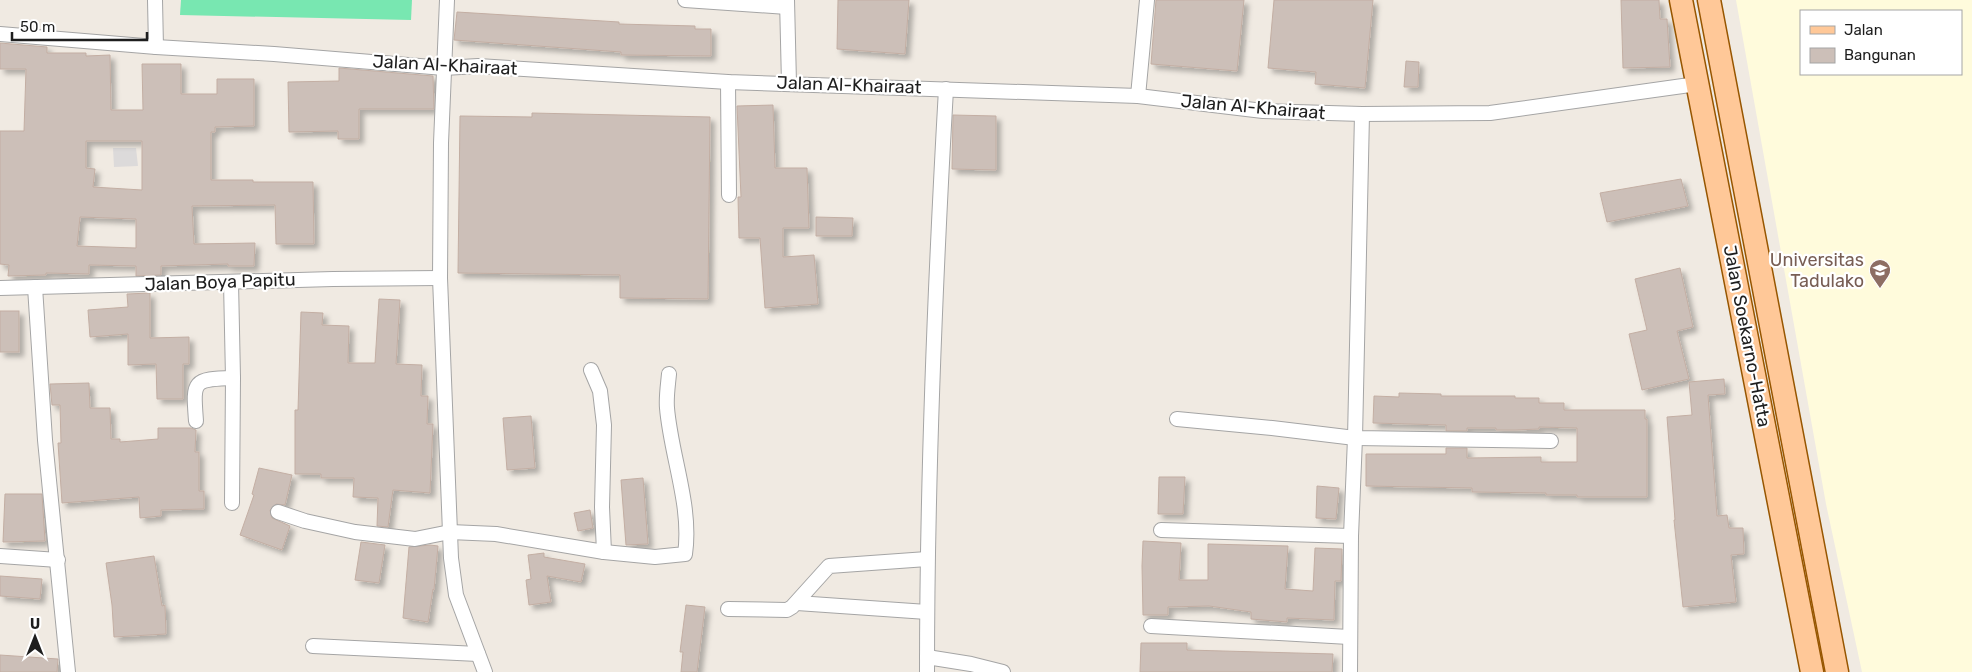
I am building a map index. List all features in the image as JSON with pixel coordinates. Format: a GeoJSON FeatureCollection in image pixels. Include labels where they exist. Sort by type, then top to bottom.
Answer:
{"type":"FeatureCollection","features":[{"type":"Feature","properties":{"kind":"main road","name":"Jalan Soekarno-Hatta"},"geometry":{"type":"LineString","coordinates":[[1681,0],[1812,672]]}},
{"type":"Feature","properties":{"kind":"main road","name":"Jalan Soekarno-Hatta"},"geometry":{"type":"LineString","coordinates":[[1709,0],[1837,672]]}},
{"type":"Feature","properties":{"kind":"street"},"geometry":{"type":"LineString","coordinates":[[155,0],[156,47]]}},
{"type":"Feature","properties":{"kind":"street"},"geometry":{"type":"LineString","coordinates":[[447,0],[440,278],[451,558],[456,595],[485,672]]}},
{"type":"Feature","properties":{"kind":"street"},"geometry":{"type":"LineString","coordinates":[[685,0],[787,3],[789,83]]}},
{"type":"Feature","properties":{"kind":"street"},"geometry":{"type":"LineString","coordinates":[[1138,96],[1147,0]]}},
{"type":"Feature","properties":{"kind":"street","name":"Jalan Al-Khairaat"},"geometry":{"type":"LineString","coordinates":[[0,34],[444,68],[478,66],[728,82],[1138,96],[1264,110],[1362,114],[1490,113],[1697,84]]}},
{"type":"Feature","properties":{"kind":"street"},"geometry":{"type":"LineString","coordinates":[[728,82],[728,195]]}},
{"type":"Feature","properties":{"kind":"street"},"geometry":{"type":"LineString","coordinates":[[927,672],[927,559],[940,188],[946,89]]}},
{"type":"Feature","properties":{"kind":"street"},"geometry":{"type":"LineString","coordinates":[[1350,672],[1351,536],[1362,114]]}},
{"type":"Feature","properties":{"kind":"street","name":"Jalan Boya Papitu"},"geometry":{"type":"LineString","coordinates":[[0,288],[440,278]]}},
{"type":"Feature","properties":{"kind":"street"},"geometry":{"type":"LineString","coordinates":[[231,282],[233,378],[232,504]]}},
{"type":"Feature","properties":{"kind":"street"},"geometry":{"type":"LineString","coordinates":[[35,287],[45,440],[68,672]]}},
{"type":"Feature","properties":{"kind":"street"},"geometry":{"type":"LineString","coordinates":[[591,370],[600,391],[604,424],[602,507],[604,552]]}},
{"type":"Feature","properties":{"kind":"street"},"geometry":{"type":"LineString","coordinates":[[278,512],[305,521],[355,532],[416,539],[450,532],[496,534],[604,552],[655,557],[686,554],[688,538],[666,407],[669,374]]}},
{"type":"Feature","properties":{"kind":"street"},"geometry":{"type":"LineString","coordinates":[[196,421],[194,395],[197,384],[202,380],[233,378]]}},
{"type":"Feature","properties":{"kind":"street"},"geometry":{"type":"LineString","coordinates":[[1177,419],[1355,438],[1551,441]]}},
{"type":"Feature","properties":{"kind":"street"},"geometry":{"type":"LineString","coordinates":[[1160,530],[1351,536]]}},
{"type":"Feature","properties":{"kind":"street"},"geometry":{"type":"LineString","coordinates":[[0,556],[58,560]]}},
{"type":"Feature","properties":{"kind":"street"},"geometry":{"type":"LineString","coordinates":[[728,609],[787,610],[798,603],[829,566],[927,559]]}},
{"type":"Feature","properties":{"kind":"street"},"geometry":{"type":"LineString","coordinates":[[798,603],[927,612]]}},
{"type":"Feature","properties":{"kind":"street"},"geometry":{"type":"LineString","coordinates":[[1152,626],[1349,637]]}},
{"type":"Feature","properties":{"kind":"street"},"geometry":{"type":"LineString","coordinates":[[313,646],[478,654]]}},
{"type":"Feature","properties":{"kind":"street"},"geometry":{"type":"LineString","coordinates":[[927,658],[972,664],[1003,672]]}},
{"type":"Feature","properties":{"kind":"shaded area","name":"Universitas Tadulako"},"geometry":{"type":"Polygon","coordinates":[[[1736,0],[1972,0],[1972,672],[1862,672],[1826,504],[1736,0]]]}},
{"type":"Feature","properties":{"kind":"shaded area"},"geometry":{"type":"Polygon","coordinates":[[[113,148],[136,148],[138,166],[114,167],[113,148]]]}},
{"type":"Feature","properties":{"kind":"green space"},"geometry":{"type":"Polygon","coordinates":[[[181,0],[412,0],[411,20],[180,15],[181,0]]]}},
{"type":"Feature","properties":{"kind":"building"},"geometry":{"type":"Polygon","coordinates":[[[838,0],[909,0],[905,54],[837,49],[838,0]]]}},
{"type":"Feature","properties":{"kind":"building"},"geometry":{"type":"Polygon","coordinates":[[[1156,0],[1244,0],[1237,71],[1151,64],[1156,0]]]}},
{"type":"Feature","properties":{"kind":"building"},"geometry":{"type":"Polygon","coordinates":[[[1274,0],[1373,0],[1365,88],[1315,84],[1316,72],[1268,68],[1274,0]]]}},
{"type":"Feature","properties":{"kind":"building"},"geometry":{"type":"Polygon","coordinates":[[[1621,0],[1659,0],[1660,19],[1667,19],[1670,67],[1623,68],[1621,0]]]}},
{"type":"Feature","properties":{"kind":"building"},"geometry":{"type":"Polygon","coordinates":[[[457,12],[619,22],[619,24],[695,26],[695,29],[711,29],[711,56],[621,55],[621,52],[454,40],[457,12]]]}},
{"type":"Feature","properties":{"kind":"building"},"geometry":{"type":"Polygon","coordinates":[[[0,43],[47,47],[47,53],[86,53],[86,56],[110,55],[111,110],[143,110],[142,64],[181,64],[181,94],[217,94],[217,79],[254,79],[254,126],[215,127],[215,132],[211,132],[211,180],[313,182],[314,244],[276,244],[275,205],[192,206],[194,244],[255,243],[254,266],[228,266],[228,264],[161,266],[161,275],[136,276],[136,266],[89,265],[89,274],[46,273],[46,275],[8,276],[9,265],[0,264],[0,131],[24,131],[26,69],[0,69],[0,43]],[[86,141],[86,168],[95,169],[93,187],[142,190],[142,141],[86,141]],[[80,217],[77,246],[136,248],[136,219],[80,217]]]}},
{"type":"Feature","properties":{"kind":"building"},"geometry":{"type":"Polygon","coordinates":[[[1406,61],[1419,62],[1418,87],[1404,87],[1406,61]]]}},
{"type":"Feature","properties":{"kind":"building"},"geometry":{"type":"Polygon","coordinates":[[[339,68],[433,76],[434,109],[359,109],[359,139],[338,139],[338,131],[289,132],[288,82],[339,81],[339,68]]]}},
{"type":"Feature","properties":{"kind":"building"},"geometry":{"type":"Polygon","coordinates":[[[773,105],[775,168],[807,168],[809,228],[783,228],[783,257],[814,255],[818,304],[765,308],[760,238],[739,238],[738,197],[741,197],[737,106],[773,105]]]}},
{"type":"Feature","properties":{"kind":"building"},"geometry":{"type":"Polygon","coordinates":[[[532,113],[710,117],[708,299],[620,298],[620,275],[458,273],[460,116],[532,117],[532,113]]]}},
{"type":"Feature","properties":{"kind":"building"},"geometry":{"type":"Polygon","coordinates":[[[953,115],[996,116],[996,170],[952,169],[953,115]]]}},
{"type":"Feature","properties":{"kind":"building"},"geometry":{"type":"Polygon","coordinates":[[[1681,179],[1688,206],[1607,222],[1600,193],[1681,179]]]}},
{"type":"Feature","properties":{"kind":"building"},"geometry":{"type":"Polygon","coordinates":[[[816,217],[853,218],[852,236],[816,236],[816,217]]]}},
{"type":"Feature","properties":{"kind":"building"},"geometry":{"type":"Polygon","coordinates":[[[1680,268],[1693,327],[1677,331],[1689,379],[1642,390],[1629,334],[1647,330],[1635,279],[1680,268]]]}},
{"type":"Feature","properties":{"kind":"building"},"geometry":{"type":"Polygon","coordinates":[[[150,293],[150,338],[189,337],[189,364],[183,364],[183,399],[157,399],[156,364],[128,365],[128,334],[90,337],[88,310],[128,307],[127,294],[150,293]]]}},
{"type":"Feature","properties":{"kind":"building"},"geometry":{"type":"Polygon","coordinates":[[[379,299],[400,300],[396,364],[422,365],[421,396],[428,396],[427,424],[433,424],[430,493],[393,490],[388,527],[377,526],[378,498],[353,497],[354,478],[321,478],[321,474],[295,474],[295,410],[298,410],[301,312],[323,313],[322,325],[349,326],[348,363],[375,363],[379,299]]]}},
{"type":"Feature","properties":{"kind":"building"},"geometry":{"type":"Polygon","coordinates":[[[0,311],[19,311],[19,352],[0,352],[0,311]]]}},
{"type":"Feature","properties":{"kind":"building"},"geometry":{"type":"Polygon","coordinates":[[[1724,379],[1725,394],[1708,395],[1717,516],[1727,515],[1729,528],[1743,528],[1744,554],[1731,555],[1736,602],[1683,607],[1674,520],[1667,417],[1692,415],[1689,382],[1724,379]]]}},
{"type":"Feature","properties":{"kind":"building"},"geometry":{"type":"Polygon","coordinates":[[[89,383],[90,408],[110,408],[111,439],[120,439],[120,442],[158,439],[158,428],[191,428],[196,430],[195,452],[199,452],[199,491],[204,491],[204,509],[161,510],[161,516],[140,518],[139,497],[62,503],[58,443],[61,443],[60,405],[52,405],[50,384],[89,383]]]}},
{"type":"Feature","properties":{"kind":"building"},"geometry":{"type":"Polygon","coordinates":[[[1399,393],[1539,398],[1539,403],[1564,403],[1564,410],[1645,410],[1645,419],[1647,419],[1647,497],[1577,497],[1577,495],[1546,495],[1546,493],[1472,492],[1472,488],[1366,486],[1366,454],[1446,454],[1446,448],[1467,448],[1467,458],[1541,457],[1541,462],[1577,462],[1577,428],[1539,427],[1539,429],[1496,430],[1496,428],[1467,428],[1467,431],[1446,431],[1446,425],[1373,423],[1374,396],[1399,397],[1399,393]]]}},
{"type":"Feature","properties":{"kind":"building"},"geometry":{"type":"Polygon","coordinates":[[[531,416],[535,468],[507,470],[503,418],[531,416]]]}},
{"type":"Feature","properties":{"kind":"building"},"geometry":{"type":"Polygon","coordinates":[[[259,468],[292,475],[285,505],[276,504],[270,510],[272,518],[290,526],[282,550],[240,535],[254,495],[252,494],[259,468]]]}},
{"type":"Feature","properties":{"kind":"building"},"geometry":{"type":"Polygon","coordinates":[[[1159,477],[1185,477],[1183,514],[1158,514],[1159,477]]]}},
{"type":"Feature","properties":{"kind":"building"},"geometry":{"type":"Polygon","coordinates":[[[643,478],[648,544],[626,545],[621,480],[643,478]]]}},
{"type":"Feature","properties":{"kind":"building"},"geometry":{"type":"Polygon","coordinates":[[[1317,486],[1339,488],[1336,519],[1316,518],[1317,486]]]}},
{"type":"Feature","properties":{"kind":"building"},"geometry":{"type":"Polygon","coordinates":[[[5,494],[42,494],[45,541],[3,542],[5,494]]]}},
{"type":"Feature","properties":{"kind":"building"},"geometry":{"type":"Polygon","coordinates":[[[590,510],[593,528],[578,531],[574,513],[590,510]]]}},
{"type":"Feature","properties":{"kind":"building"},"geometry":{"type":"Polygon","coordinates":[[[1143,541],[1181,543],[1179,580],[1208,580],[1208,544],[1288,546],[1285,589],[1313,591],[1315,548],[1342,549],[1341,581],[1335,581],[1334,620],[1287,618],[1287,622],[1251,619],[1251,612],[1209,606],[1168,607],[1168,615],[1143,615],[1143,541]]]}},
{"type":"Feature","properties":{"kind":"building"},"geometry":{"type":"Polygon","coordinates":[[[361,542],[385,545],[379,583],[355,580],[361,542]]]}},
{"type":"Feature","properties":{"kind":"building"},"geometry":{"type":"Polygon","coordinates":[[[438,546],[434,590],[428,622],[403,618],[409,547],[438,546]]]}},
{"type":"Feature","properties":{"kind":"building"},"geometry":{"type":"Polygon","coordinates":[[[544,553],[544,557],[585,564],[581,582],[547,576],[551,602],[529,605],[526,580],[531,579],[528,555],[544,553]]]}},
{"type":"Feature","properties":{"kind":"building"},"geometry":{"type":"Polygon","coordinates":[[[154,556],[162,606],[165,605],[166,634],[114,637],[106,563],[154,556]]]}},
{"type":"Feature","properties":{"kind":"building"},"geometry":{"type":"Polygon","coordinates":[[[0,576],[42,579],[40,599],[0,596],[0,576]]]}},
{"type":"Feature","properties":{"kind":"building"},"geometry":{"type":"Polygon","coordinates":[[[686,605],[705,607],[697,672],[681,672],[683,652],[680,652],[686,605]]]}},
{"type":"Feature","properties":{"kind":"building"},"geometry":{"type":"Polygon","coordinates":[[[1141,643],[1187,643],[1187,650],[1333,654],[1332,672],[1140,672],[1141,643]]]}},
{"type":"Feature","properties":{"kind":"building"},"geometry":{"type":"Polygon","coordinates":[[[0,655],[58,659],[57,672],[0,672],[0,655]]]}},
{"type":"Feature","properties":{"kind":"place","name":"Universitas Tadulako"},"geometry":{"type":"Point","coordinates":[1880,289]}}]}
